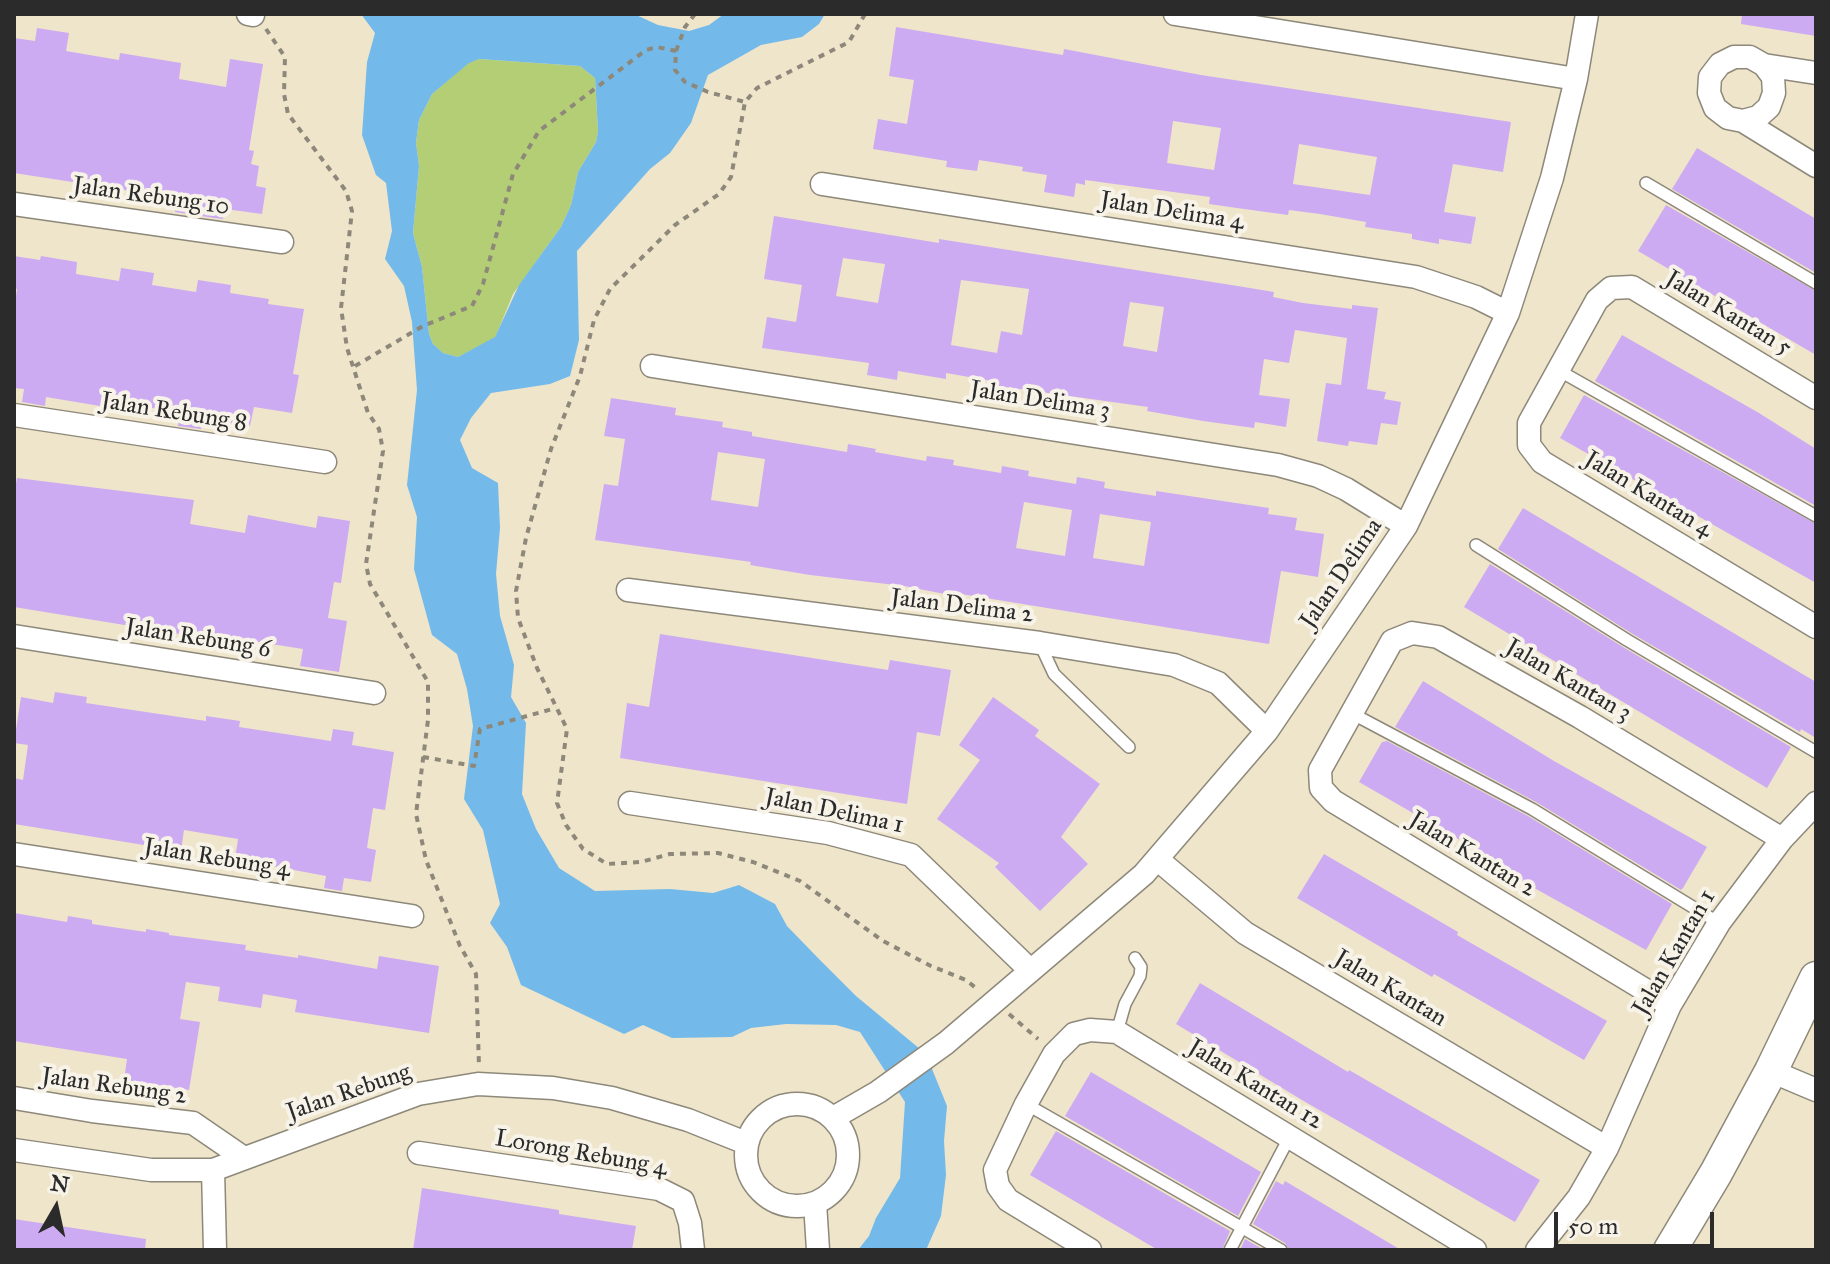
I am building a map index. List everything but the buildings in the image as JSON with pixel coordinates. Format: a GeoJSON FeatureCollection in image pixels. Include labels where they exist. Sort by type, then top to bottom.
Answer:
{"type":"FeatureCollection","features":[{"type":"Feature","properties":{"kind":"main road"},"geometry":{"type":"LineString","coordinates":[[1670,1250],[1771,1071],[1816,978]]}},
{"type":"Feature","properties":{"kind":"street"},"geometry":{"type":"LineString","coordinates":[[1175,14],[1576,79]]}},
{"type":"Feature","properties":{"kind":"street","name":"Jalan Delima"},"geometry":{"type":"LineString","coordinates":[[833,1118],[878,1092],[946,1043],[1144,874],[1267,731],[1406,526],[1508,313],[1552,178],[1576,79],[1587,14]]}},
{"type":"Feature","properties":{"kind":"street"},"geometry":{"type":"LineString","coordinates":[[1816,73],[1764,65],[1750,57],[1734,57],[1720,64],[1710,77],[1709,93],[1715,108],[1728,118],[1743,121],[1816,166]]}},
{"type":"Feature","properties":{"kind":"street"},"geometry":{"type":"LineString","coordinates":[[1743,121],[1758,117],[1769,107],[1774,93],[1773,77],[1764,65]]}},
{"type":"Feature","properties":{"kind":"street","name":"Jalan Delima 4"},"geometry":{"type":"LineString","coordinates":[[822,184],[1416,277],[1476,297],[1508,313]]}},
{"type":"Feature","properties":{"kind":"street","name":"Jalan Rebung 10"},"geometry":{"type":"LineString","coordinates":[[14,204],[282,242]]}},
{"type":"Feature","properties":{"kind":"street","name":"Jalan Kantan 5"},"geometry":{"type":"LineString","coordinates":[[1558,370],[1597,300],[1611,288],[1632,287],[1816,398]]}},
{"type":"Feature","properties":{"kind":"street","name":"Jalan Delima 3"},"geometry":{"type":"LineString","coordinates":[[652,366],[1278,465],[1318,476],[1346,489],[1406,526]]}},
{"type":"Feature","properties":{"kind":"street","name":"Jalan Kantan 4"},"geometry":{"type":"LineString","coordinates":[[1558,370],[1529,423],[1529,445],[1542,462],[1816,627]]}},
{"type":"Feature","properties":{"kind":"street","name":"Jalan Rebung 8"},"geometry":{"type":"LineString","coordinates":[[14,415],[325,462]]}},
{"type":"Feature","properties":{"kind":"street","name":"Jalan Delima 2"},"geometry":{"type":"LineString","coordinates":[[628,590],[1040,643],[1174,665],[1218,683],[1267,731]]}},
{"type":"Feature","properties":{"kind":"street","name":"Jalan Kantan 3"},"geometry":{"type":"LineString","coordinates":[[1353,714],[1392,641],[1412,633],[1438,637],[1580,717],[1782,839]]}},
{"type":"Feature","properties":{"kind":"street","name":"Jalan Rebung 6"},"geometry":{"type":"LineString","coordinates":[[14,636],[374,693]]}},
{"type":"Feature","properties":{"kind":"street","name":"Jalan Kantan 2"},"geometry":{"type":"LineString","coordinates":[[1353,714],[1320,770],[1321,788],[1333,801],[1670,1005]]}},
{"type":"Feature","properties":{"kind":"street","name":"Jalan Delima 1"},"geometry":{"type":"LineString","coordinates":[[630,803],[828,833],[911,855],[1030,970]]}},
{"type":"Feature","properties":{"kind":"street","name":"Jalan Kantan 1"},"geometry":{"type":"LineString","coordinates":[[1537,1250],[1579,1197],[1607,1148],[1670,1005],[1719,923],[1782,839],[1816,803]]}},
{"type":"Feature","properties":{"kind":"street","name":"Jalan Rebung 4"},"geometry":{"type":"LineString","coordinates":[[14,854],[412,916]]}},
{"type":"Feature","properties":{"kind":"street","name":"Jalan Kantan"},"geometry":{"type":"LineString","coordinates":[[1157,859],[1245,933],[1607,1148]]}},
{"type":"Feature","properties":{"kind":"street"},"geometry":{"type":"LineString","coordinates":[[1090,1250],[1008,1200],[998,1186],[995,1170],[1054,1054],[1074,1034],[1090,1030],[1117,1032]]}},
{"type":"Feature","properties":{"kind":"street","name":"Jalan Kantan 12"},"geometry":{"type":"LineString","coordinates":[[1117,1032],[1475,1250]]}},
{"type":"Feature","properties":{"kind":"street"},"geometry":{"type":"LineString","coordinates":[[1771,1071],[1816,1090]]}},
{"type":"Feature","properties":{"kind":"street","name":"Jalan Rebung"},"geometry":{"type":"LineString","coordinates":[[14,1150],[151,1170],[213,1170],[418,1094],[478,1084],[553,1088],[612,1098],[688,1120],[746,1143]]}},
{"type":"Feature","properties":{"kind":"street","name":"Jalan Rebung 2"},"geometry":{"type":"LineString","coordinates":[[14,1098],[193,1123],[244,1158]]}},
{"type":"Feature","properties":{"kind":"street"},"geometry":{"type":"LineString","coordinates":[[800,1103],[833,1118],[843,1132],[848,1148],[847,1165],[841,1181],[830,1195],[799,1207],[783,1205],[769,1199],[749,1175],[745,1159],[746,1143],[753,1127],[766,1113],[782,1105],[800,1103]]}},
{"type":"Feature","properties":{"kind":"street","name":"Lorong Rebung 4"},"geometry":{"type":"LineString","coordinates":[[419,1153],[659,1189],[683,1201],[690,1223],[693,1250]]}},
{"type":"Feature","properties":{"kind":"street"},"geometry":{"type":"LineString","coordinates":[[213,1170],[215,1250]]}},
{"type":"Feature","properties":{"kind":"street"},"geometry":{"type":"LineString","coordinates":[[815,1203],[818,1250]]}},
{"type":"Feature","properties":{"kind":"lane"},"geometry":{"type":"LineString","coordinates":[[1646,183],[1816,283]]}},
{"type":"Feature","properties":{"kind":"lane"},"geometry":{"type":"LineString","coordinates":[[1558,370],[1816,516]]}},
{"type":"Feature","properties":{"kind":"lane"},"geometry":{"type":"LineString","coordinates":[[1476,545],[1627,640],[1816,752]]}},
{"type":"Feature","properties":{"kind":"lane"},"geometry":{"type":"LineString","coordinates":[[1040,643],[1054,674],[1129,747]]}},
{"type":"Feature","properties":{"kind":"lane"},"geometry":{"type":"LineString","coordinates":[[1353,714],[1532,809],[1719,923]]}},
{"type":"Feature","properties":{"kind":"lane"},"geometry":{"type":"LineString","coordinates":[[1117,1032],[1125,1004],[1140,976],[1141,967],[1135,958]]}},
{"type":"Feature","properties":{"kind":"lane"},"geometry":{"type":"LineString","coordinates":[[1026,1104],[1281,1250]]}},
{"type":"Feature","properties":{"kind":"lane"},"geometry":{"type":"LineString","coordinates":[[1230,1250],[1290,1136]]}},
{"type":"Feature","properties":{"kind":"path"},"geometry":{"type":"LineString","coordinates":[[250,14],[275,39],[285,57],[284,94],[288,114],[346,191],[352,211],[341,308],[347,348],[368,413],[379,429],[383,451],[366,564],[370,584],[428,682],[428,720],[416,814],[426,860],[460,946],[476,974],[478,1084]]}},
{"type":"Feature","properties":{"kind":"path"},"geometry":{"type":"LineString","coordinates":[[695,14],[685,27],[676,51],[675,70],[680,78],[718,95],[745,102]]}},
{"type":"Feature","properties":{"kind":"path"},"geometry":{"type":"LineString","coordinates":[[355,367],[423,326],[472,306],[483,284],[513,174],[539,131],[646,50],[657,47],[676,51]]}},
{"type":"Feature","properties":{"kind":"path"},"geometry":{"type":"LineString","coordinates":[[423,757],[474,766],[480,729],[556,708]]}},
{"type":"Feature","properties":{"kind":"green space"},"geometry":{"type":"Polygon","coordinates":[[[479,59],[580,66],[595,78],[598,131],[596,142],[578,172],[571,205],[561,227],[513,294],[495,338],[458,357],[443,353],[433,344],[429,334],[422,267],[413,233],[419,166],[416,143],[419,120],[432,94],[469,62],[479,59]]]}},
{"type":"Feature","properties":{"kind":"water"},"geometry":{"type":"Polygon","coordinates":[[[361,14],[634,14],[658,25],[689,31],[709,25],[724,14],[825,14],[819,24],[802,37],[761,45],[708,75],[691,123],[670,153],[650,169],[577,251],[579,340],[570,376],[550,384],[491,393],[471,418],[460,440],[472,468],[498,483],[500,528],[496,574],[500,616],[514,665],[511,697],[526,723],[522,794],[536,829],[559,868],[595,891],[670,889],[713,893],[739,885],[775,904],[787,926],[856,996],[926,1054],[947,1106],[944,1141],[946,1175],[941,1216],[926,1250],[858,1250],[869,1236],[900,1178],[905,1102],[860,1032],[836,1025],[786,1024],[751,1028],[732,1037],[672,1038],[643,1025],[624,1034],[521,985],[507,947],[490,923],[500,904],[483,830],[464,799],[473,726],[467,689],[457,654],[432,635],[414,569],[417,517],[407,485],[417,390],[412,322],[404,286],[385,259],[392,231],[386,183],[376,175],[362,135],[367,62],[375,33],[361,14]],[[479,59],[469,63],[432,94],[419,120],[416,143],[419,166],[413,233],[422,267],[429,334],[433,344],[443,353],[458,357],[495,337],[519,285],[561,227],[571,205],[578,172],[596,142],[598,131],[595,78],[580,66],[479,59]]]}}]}
